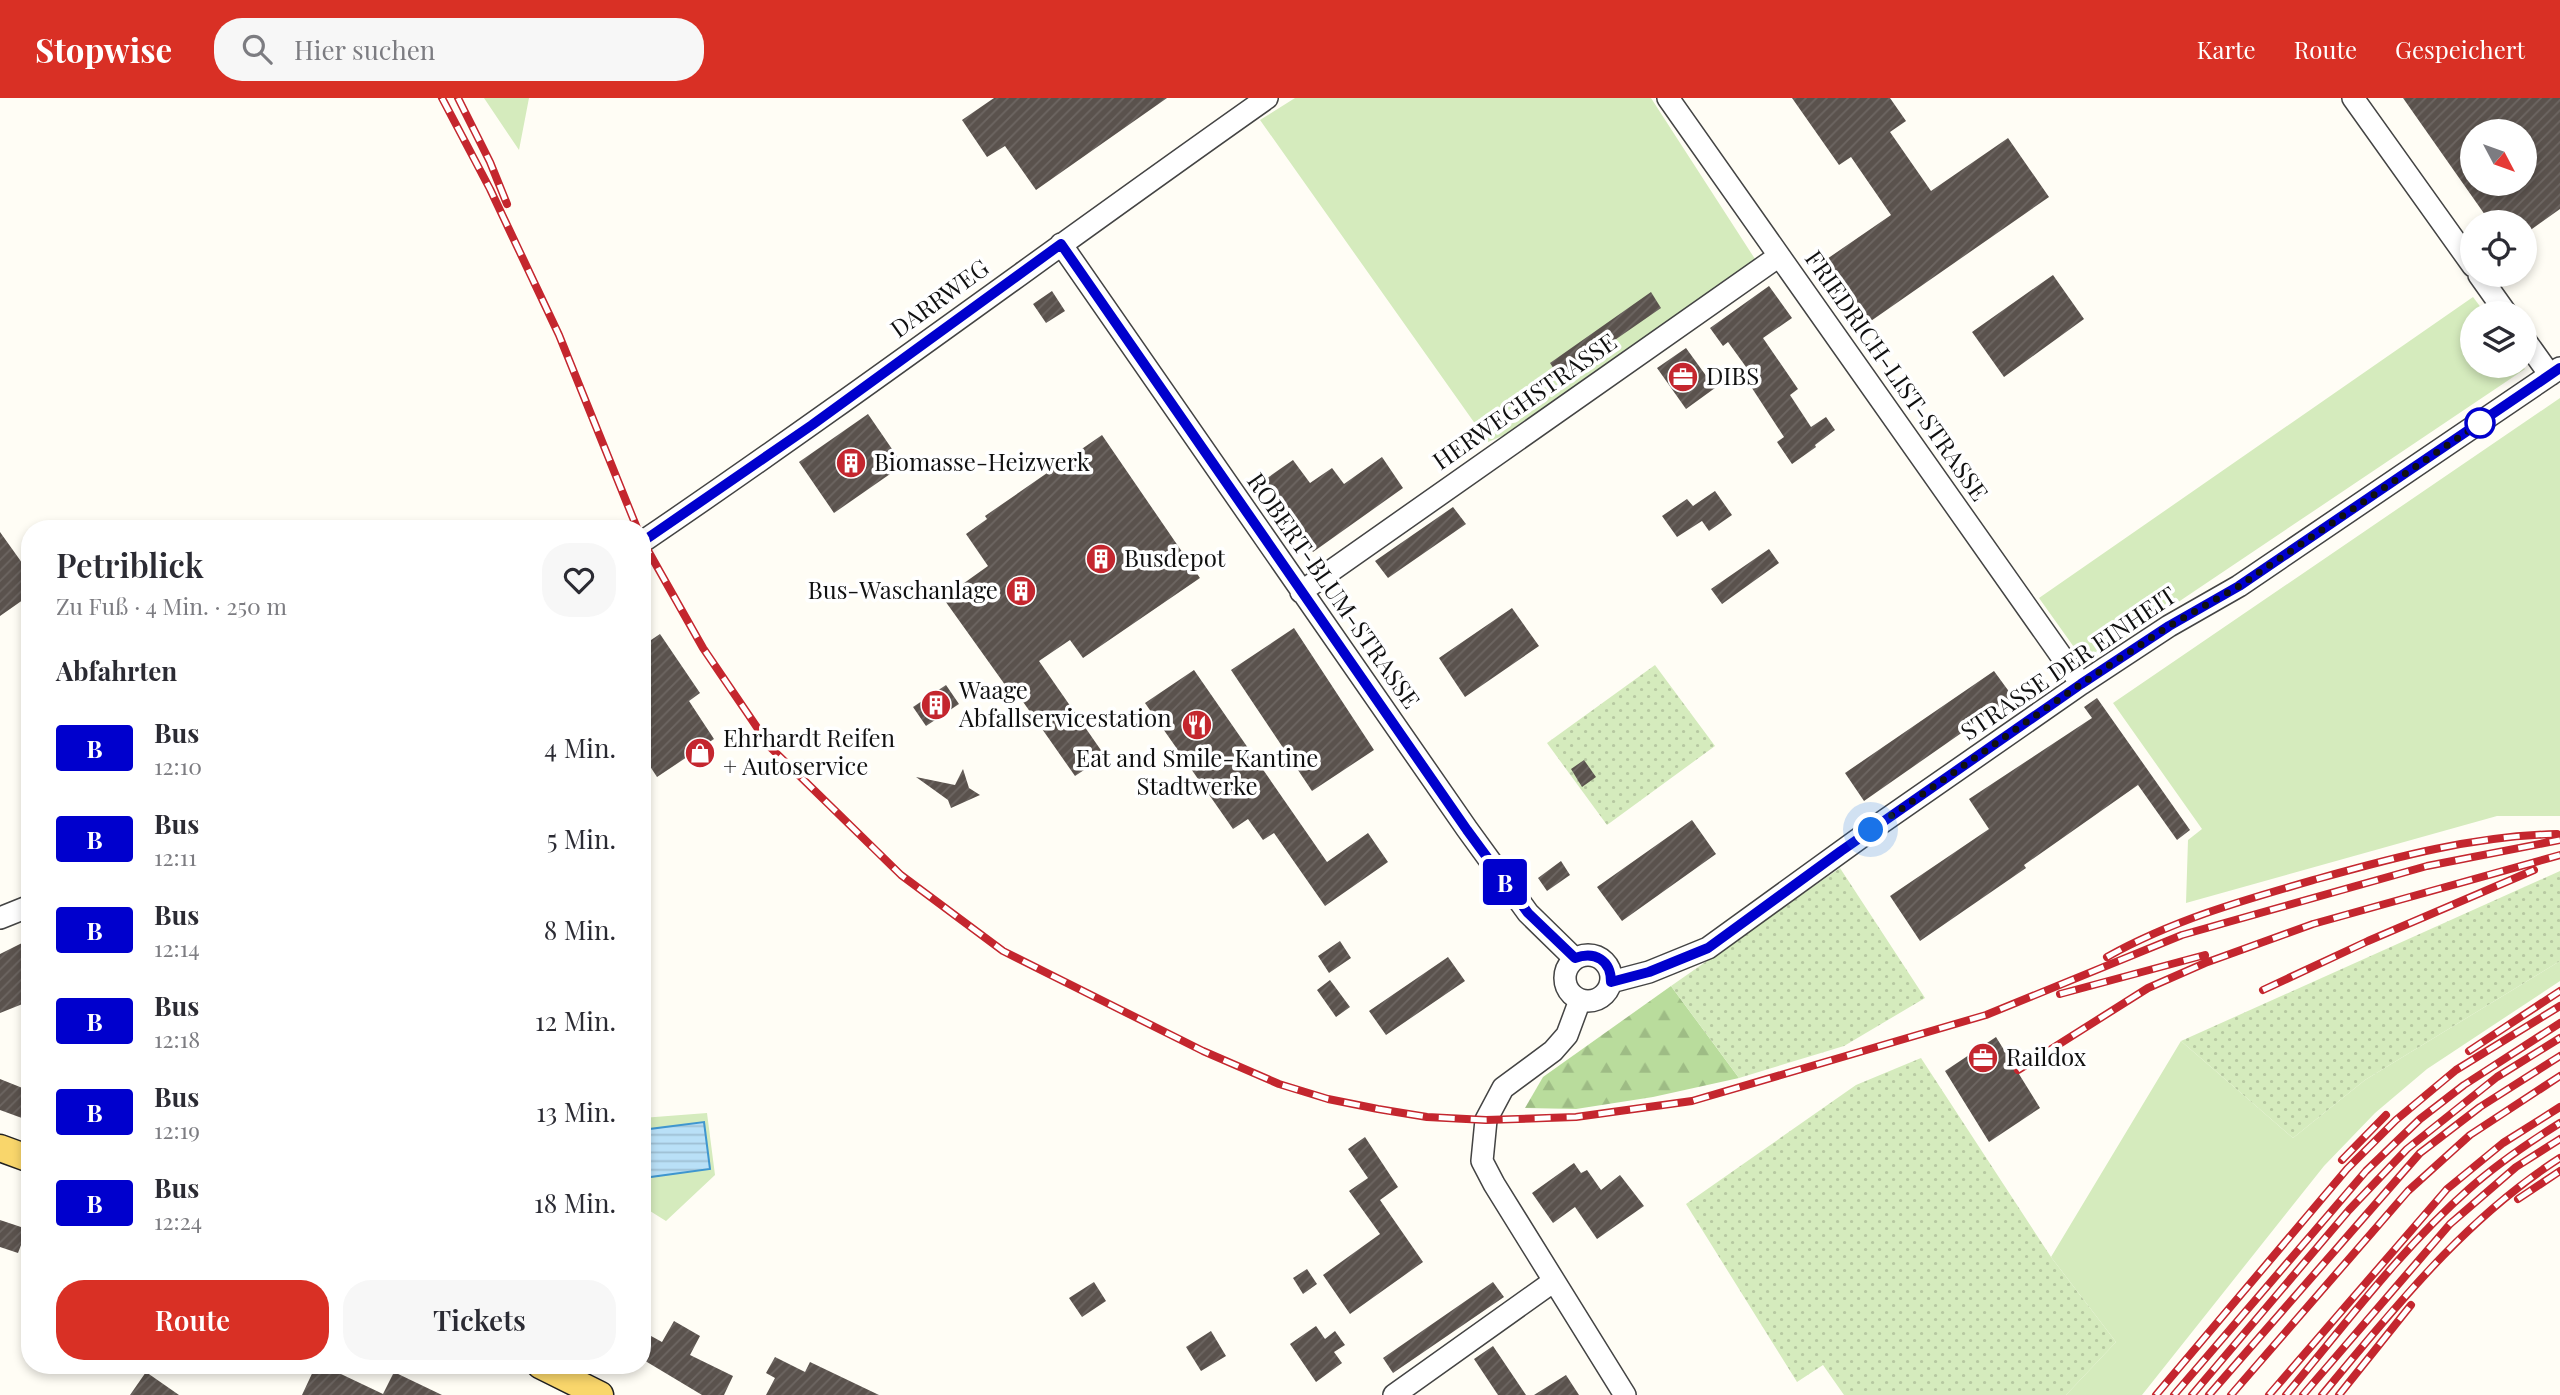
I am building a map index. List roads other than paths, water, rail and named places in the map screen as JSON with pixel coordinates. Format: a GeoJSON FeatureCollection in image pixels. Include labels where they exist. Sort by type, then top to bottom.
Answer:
{"type":"FeatureCollection","features":[{"type":"Feature","properties":{"kind":"main road"},"geometry":{"type":"LineString","coordinates":[[0,1147],[21,1155]]}},
{"type":"Feature","properties":{"kind":"main road"},"geometry":{"type":"LineString","coordinates":[[558,1374],[600,1395]]}},
{"type":"Feature","properties":{"kind":"street","name":"DARRWEG"},"geometry":{"type":"LineString","coordinates":[[651,536],[812,425],[1267,98]]}},
{"type":"Feature","properties":{"kind":"street","name":"FRIEDRICH-LIST-STRASSE"},"geometry":{"type":"LineString","coordinates":[[1668,98],[2081,684]]}},
{"type":"Feature","properties":{"kind":"street"},"geometry":{"type":"LineString","coordinates":[[2353,98],[2460,248]]}},
{"type":"Feature","properties":{"kind":"street","name":"ROBERT-BLUM-STRASSE"},"geometry":{"type":"LineString","coordinates":[[1061,244],[1467,830],[1528,913],[1575,958]]}},
{"type":"Feature","properties":{"kind":"street","name":"HERWEGHSTRASSE"},"geometry":{"type":"LineString","coordinates":[[1301,592],[1779,256]]}},
{"type":"Feature","properties":{"kind":"street","name":"STRASSE DER EINHEIT"},"geometry":{"type":"LineString","coordinates":[[1580,1000],[1595,1000],[1604,995],[1611,982],[1649,972],[1708,948],[1861,837],[2081,684],[2169,626],[2250,579],[2555,371],[2537,352]]}},
{"type":"Feature","properties":{"kind":"street"},"geometry":{"type":"LineString","coordinates":[[0,918],[21,910]]}},
{"type":"Feature","properties":{"kind":"street"},"geometry":{"type":"LineString","coordinates":[[1611,982],[1609,967],[1594,955],[1575,958],[1569,964],[1565,984],[1571,994],[1580,1000],[1567,1035],[1553,1051],[1503,1088],[1486,1120],[1482,1161],[1625,1395]]}},
{"type":"Feature","properties":{"kind":"street"},"geometry":{"type":"LineString","coordinates":[[1394,1395],[1554,1281]]}},
{"type":"Feature","properties":{"kind":"water"},"geometry":{"type":"Polygon","coordinates":[[[704,1122],[710,1169],[651,1177],[651,1129],[704,1122]]]}},
{"type":"Feature","properties":{"kind":"railway"},"geometry":{"type":"LineString","coordinates":[[442,98],[490,189],[559,335],[634,520]]}},
{"type":"Feature","properties":{"kind":"railway"},"geometry":{"type":"LineString","coordinates":[[458,98],[490,162],[507,204]]}},
{"type":"Feature","properties":{"kind":"railway"},"geometry":{"type":"LineString","coordinates":[[651,556],[703,648],[771,748],[901,875],[1003,951],[1203,1051],[1279,1084],[1328,1099],[1427,1117],[1486,1120],[1576,1117],[1692,1101],[1986,1015],[2182,935],[2427,866],[2560,840]]}},
{"type":"Feature","properties":{"kind":"railway"},"geometry":{"type":"LineString","coordinates":[[2107,957],[2157,932],[2209,912],[2347,871],[2465,843],[2557,834]]}},
{"type":"Feature","properties":{"kind":"railway"},"geometry":{"type":"LineString","coordinates":[[2018,1070],[2148,988],[2205,963],[2313,924],[2560,855]]}},
{"type":"Feature","properties":{"kind":"railway"},"geometry":{"type":"LineString","coordinates":[[2263,990],[2368,941],[2534,870]]}},
{"type":"Feature","properties":{"kind":"railway"},"geometry":{"type":"LineString","coordinates":[[2060,994],[2205,955]]}},
{"type":"Feature","properties":{"kind":"railway"},"geometry":{"type":"LineString","coordinates":[[2469,1051],[2560,991]]}},
{"type":"Feature","properties":{"kind":"railway"},"geometry":{"type":"LineString","coordinates":[[2156,1395],[2347,1169],[2396,1120],[2456,1070],[2560,1006]]}},
{"type":"Feature","properties":{"kind":"railway"},"geometry":{"type":"LineString","coordinates":[[2174,1395],[2366,1171],[2420,1119],[2464,1085],[2560,1023]]}},
{"type":"Feature","properties":{"kind":"railway"},"geometry":{"type":"LineString","coordinates":[[2192,1395],[2349,1210],[2407,1149],[2497,1077],[2560,1038]]}},
{"type":"Feature","properties":{"kind":"railway"},"geometry":{"type":"LineString","coordinates":[[2209,1395],[2420,1153],[2480,1107],[2560,1056]]}},
{"type":"Feature","properties":{"kind":"railway"},"geometry":{"type":"LineString","coordinates":[[2231,1395],[2408,1191],[2470,1135],[2560,1076]]}},
{"type":"Feature","properties":{"kind":"railway"},"geometry":{"type":"LineString","coordinates":[[2269,1395],[2447,1189],[2503,1143],[2560,1107]]}},
{"type":"Feature","properties":{"kind":"railway"},"geometry":{"type":"LineString","coordinates":[[2342,1160],[2386,1115]]}},
{"type":"Feature","properties":{"kind":"railway"},"geometry":{"type":"LineString","coordinates":[[2286,1395],[2374,1289],[2444,1212],[2491,1171],[2560,1123]]}},
{"type":"Feature","properties":{"kind":"railway"},"geometry":{"type":"LineString","coordinates":[[2303,1395],[2450,1224],[2516,1167],[2560,1139]]}},
{"type":"Feature","properties":{"kind":"railway"},"geometry":{"type":"LineString","coordinates":[[2322,1395],[2404,1298],[2461,1237],[2525,1182],[2560,1158]]}},
{"type":"Feature","properties":{"kind":"railway"},"geometry":{"type":"LineString","coordinates":[[2518,1199],[2560,1171]]}},
{"type":"Feature","properties":{"kind":"railway"},"geometry":{"type":"LineString","coordinates":[[2339,1395],[2411,1305]]}},
{"type":"Feature","properties":{"kind":"place","name":"DIBS"},"geometry":{"type":"Point","coordinates":[1683,377]}},
{"type":"Feature","properties":{"kind":"place","name":"Biomasse-Heizwerk"},"geometry":{"type":"Point","coordinates":[851,463]}},
{"type":"Feature","properties":{"kind":"place","name":"Busdepot"},"geometry":{"type":"Point","coordinates":[1101,559]}},
{"type":"Feature","properties":{"kind":"place","name":"Bus-Waschanlage"},"geometry":{"type":"Point","coordinates":[1021,591]}},
{"type":"Feature","properties":{"kind":"place","name":"Waage Abfallservicestation"},"geometry":{"type":"Point","coordinates":[936,705]}},
{"type":"Feature","properties":{"kind":"place","name":"Eat and Smile-Kantine Stadtwerke"},"geometry":{"type":"Point","coordinates":[1197,725]}},
{"type":"Feature","properties":{"kind":"place","name":"Ehrhardt Reifen + Autoservice"},"geometry":{"type":"Point","coordinates":[700,753]}},
{"type":"Feature","properties":{"kind":"place","name":"Raildox"},"geometry":{"type":"Point","coordinates":[1983,1058]}}]}
